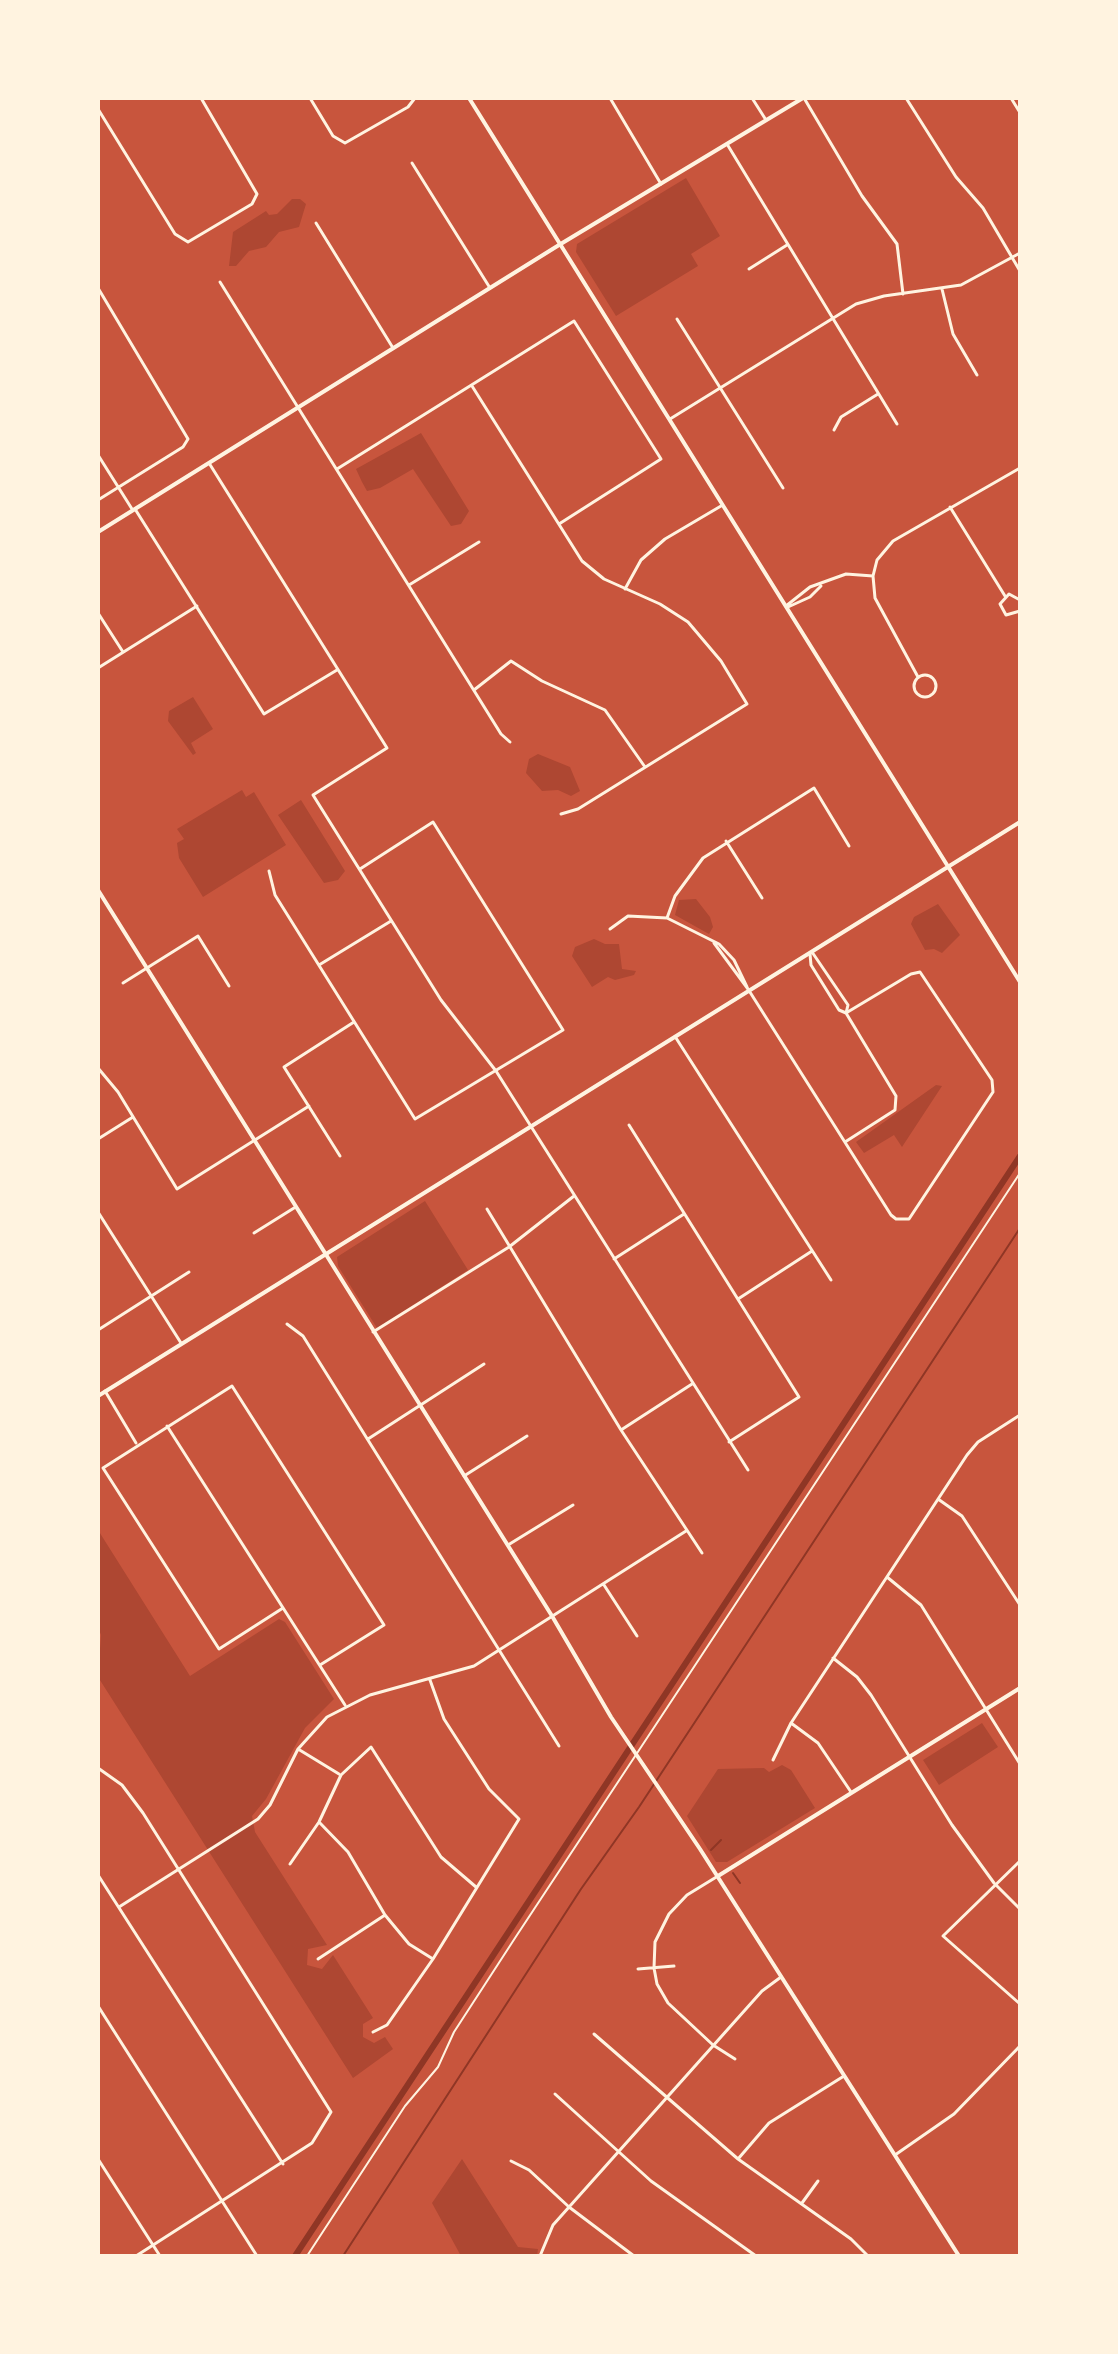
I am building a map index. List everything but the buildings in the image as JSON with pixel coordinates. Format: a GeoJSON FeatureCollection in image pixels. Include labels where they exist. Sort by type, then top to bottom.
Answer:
{"type":"FeatureCollection","features":[{"type":"Feature","properties":{"kind":"street"},"geometry":{"type":"LineString","coordinates":[[98,109],[175,234],[185,242],[248,207],[256,198],[255,186],[201,98]]}},
{"type":"Feature","properties":{"kind":"street"},"geometry":{"type":"LineString","coordinates":[[310,98],[333,136],[342,143],[352,142],[415,99]]}},
{"type":"Feature","properties":{"kind":"street"},"geometry":{"type":"LineString","coordinates":[[469,98],[1020,982]]}},
{"type":"Feature","properties":{"kind":"street"},"geometry":{"type":"LineString","coordinates":[[610,98],[661,184]]}},
{"type":"Feature","properties":{"kind":"street"},"geometry":{"type":"LineString","coordinates":[[752,98],[766,120]]}},
{"type":"Feature","properties":{"kind":"street"},"geometry":{"type":"LineString","coordinates":[[98,532],[559,245],[804,98],[862,196],[897,244],[903,294]]}},
{"type":"Feature","properties":{"kind":"street"},"geometry":{"type":"LineString","coordinates":[[906,98],[956,177],[983,208],[1020,271]]}},
{"type":"Feature","properties":{"kind":"street"},"geometry":{"type":"LineString","coordinates":[[1011,98],[1019,111]]}},
{"type":"Feature","properties":{"kind":"street"},"geometry":{"type":"LineString","coordinates":[[727,144],[897,424]]}},
{"type":"Feature","properties":{"kind":"street"},"geometry":{"type":"LineString","coordinates":[[412,163],[490,288]]}},
{"type":"Feature","properties":{"kind":"street"},"geometry":{"type":"LineString","coordinates":[[316,223],[393,348]]}},
{"type":"Feature","properties":{"kind":"street"},"geometry":{"type":"LineString","coordinates":[[749,269],[787,245]]}},
{"type":"Feature","properties":{"kind":"street"},"geometry":{"type":"LineString","coordinates":[[668,420],[831,317],[869,299],[961,285],[1020,253]]}},
{"type":"Feature","properties":{"kind":"street"},"geometry":{"type":"LineString","coordinates":[[220,282],[474,690],[510,742]]}},
{"type":"Feature","properties":{"kind":"street"},"geometry":{"type":"LineString","coordinates":[[98,288],[187,431],[188,441],[98,500]]}},
{"type":"Feature","properties":{"kind":"street"},"geometry":{"type":"LineString","coordinates":[[942,289],[953,334],[977,375]]}},
{"type":"Feature","properties":{"kind":"street"},"geometry":{"type":"LineString","coordinates":[[677,319],[783,488]]}},
{"type":"Feature","properties":{"kind":"street"},"geometry":{"type":"LineString","coordinates":[[337,469],[574,321],[661,459],[558,524]]}},
{"type":"Feature","properties":{"kind":"street"},"geometry":{"type":"LineString","coordinates":[[472,386],[582,561],[604,579],[660,604],[688,622],[721,661],[747,704],[578,809],[561,814]]}},
{"type":"Feature","properties":{"kind":"street"},"geometry":{"type":"LineString","coordinates":[[834,430],[841,417],[878,394]]}},
{"type":"Feature","properties":{"kind":"street"},"geometry":{"type":"LineString","coordinates":[[98,455],[264,714],[338,669]]}},
{"type":"Feature","properties":{"kind":"street"},"geometry":{"type":"LineString","coordinates":[[209,463],[387,748],[313,795],[441,1000],[496,1071],[748,1470]]}},
{"type":"Feature","properties":{"kind":"street"},"geometry":{"type":"LineString","coordinates":[[918,677],[882,617],[875,598],[873,576],[877,560],[893,541],[1020,468]]}},
{"type":"Feature","properties":{"kind":"street"},"geometry":{"type":"LineString","coordinates":[[625,589],[641,560],[665,539],[721,506]]}},
{"type":"Feature","properties":{"kind":"street"},"geometry":{"type":"LineString","coordinates":[[950,507],[1005,596]]}},
{"type":"Feature","properties":{"kind":"street"},"geometry":{"type":"LineString","coordinates":[[409,585],[479,542]]}},
{"type":"Feature","properties":{"kind":"street"},"geometry":{"type":"LineString","coordinates":[[785,607],[806,590],[846,574],[873,576]]}},
{"type":"Feature","properties":{"kind":"street"},"geometry":{"type":"LineString","coordinates":[[785,607],[798,605],[821,586]]}},
{"type":"Feature","properties":{"kind":"street"},"geometry":{"type":"LineString","coordinates":[[1020,600],[1012,594],[1005,596],[1000,604],[1004,613],[1013,616],[1020,611]]}},
{"type":"Feature","properties":{"kind":"street"},"geometry":{"type":"LineString","coordinates":[[98,668],[197,606]]}},
{"type":"Feature","properties":{"kind":"street"},"geometry":{"type":"LineString","coordinates":[[98,613],[123,652]]}},
{"type":"Feature","properties":{"kind":"street"},"geometry":{"type":"LineString","coordinates":[[474,690],[511,661],[542,681],[605,710],[645,767]]}},
{"type":"Feature","properties":{"kind":"street"},"geometry":{"type":"LineString","coordinates":[[925,675],[935,681],[932,695],[922,697],[916,693],[914,683],[918,677],[925,675]]}},
{"type":"Feature","properties":{"kind":"street"},"geometry":{"type":"LineString","coordinates":[[667,918],[684,882],[703,858],[814,788],[849,846]]}},
{"type":"Feature","properties":{"kind":"street"},"geometry":{"type":"LineString","coordinates":[[269,871],[275,895],[415,1119],[563,1030],[433,822],[359,869]]}},
{"type":"Feature","properties":{"kind":"street"},"geometry":{"type":"LineString","coordinates":[[98,1396],[1020,822]]}},
{"type":"Feature","properties":{"kind":"street"},"geometry":{"type":"LineString","coordinates":[[726,841],[762,898]]}},
{"type":"Feature","properties":{"kind":"street"},"geometry":{"type":"LineString","coordinates":[[98,890],[294,1208],[508,1545],[627,1741],[718,1876],[959,2256]]}},
{"type":"Feature","properties":{"kind":"street"},"geometry":{"type":"LineString","coordinates":[[610,929],[628,916],[667,918],[729,954],[891,1215],[903,1219],[914,1213],[993,1092],[993,1084],[925,975],[915,972],[846,1013]]}},
{"type":"Feature","properties":{"kind":"street"},"geometry":{"type":"LineString","coordinates":[[319,965],[391,920]]}},
{"type":"Feature","properties":{"kind":"street"},"geometry":{"type":"LineString","coordinates":[[123,983],[198,936],[229,986]]}},
{"type":"Feature","properties":{"kind":"street"},"geometry":{"type":"LineString","coordinates":[[714,943],[748,989]]}},
{"type":"Feature","properties":{"kind":"street"},"geometry":{"type":"LineString","coordinates":[[810,950],[848,1005],[846,1013]]}},
{"type":"Feature","properties":{"kind":"street"},"geometry":{"type":"LineString","coordinates":[[810,950],[811,965],[839,1010],[846,1013],[895,1091],[895,1110],[845,1142]]}},
{"type":"Feature","properties":{"kind":"street"},"geometry":{"type":"LineString","coordinates":[[725,959],[729,954]]}},
{"type":"Feature","properties":{"kind":"street"},"geometry":{"type":"LineString","coordinates":[[832,998],[840,993]]}},
{"type":"Feature","properties":{"kind":"street"},"geometry":{"type":"LineString","coordinates":[[340,1156],[284,1067],[355,1022]]}},
{"type":"Feature","properties":{"kind":"street"},"geometry":{"type":"LineString","coordinates":[[674,1035],[831,1280]]}},
{"type":"Feature","properties":{"kind":"street"},"geometry":{"type":"LineString","coordinates":[[98,1068],[133,1117],[177,1189],[309,1106]]}},
{"type":"Feature","properties":{"kind":"street"},"geometry":{"type":"LineString","coordinates":[[98,1139],[133,1117]]}},
{"type":"Feature","properties":{"kind":"street"},"geometry":{"type":"LineString","coordinates":[[629,1125],[799,1397],[729,1442]]}},
{"type":"Feature","properties":{"kind":"street"},"geometry":{"type":"LineString","coordinates":[[373,1332],[509,1247],[574,1196]]}},
{"type":"Feature","properties":{"kind":"street"},"geometry":{"type":"LineString","coordinates":[[254,1233],[294,1208]]}},
{"type":"Feature","properties":{"kind":"street"},"geometry":{"type":"LineString","coordinates":[[487,1209],[621,1430],[702,1553]]}},
{"type":"Feature","properties":{"kind":"street"},"geometry":{"type":"LineString","coordinates":[[98,1212],[181,1343]]}},
{"type":"Feature","properties":{"kind":"street"},"geometry":{"type":"LineString","coordinates":[[614,1259],[684,1214]]}},
{"type":"Feature","properties":{"kind":"street"},"geometry":{"type":"LineString","coordinates":[[738,1299],[812,1251]]}},
{"type":"Feature","properties":{"kind":"street"},"geometry":{"type":"LineString","coordinates":[[98,1330],[189,1272]]}},
{"type":"Feature","properties":{"kind":"street"},"geometry":{"type":"LineString","coordinates":[[287,1324],[303,1336],[559,1746]]}},
{"type":"Feature","properties":{"kind":"street"},"geometry":{"type":"LineString","coordinates":[[368,1439],[484,1364]]}},
{"type":"Feature","properties":{"kind":"street"},"geometry":{"type":"LineString","coordinates":[[621,1430],[693,1384]]}},
{"type":"Feature","properties":{"kind":"street"},"geometry":{"type":"LineString","coordinates":[[283,1608],[219,1649],[103,1468],[232,1386],[384,1625],[320,1665]]}},
{"type":"Feature","properties":{"kind":"street"},"geometry":{"type":"LineString","coordinates":[[105,1391],[137,1444]]}},
{"type":"Feature","properties":{"kind":"street"},"geometry":{"type":"LineString","coordinates":[[773,1760],[791,1723],[978,1442],[1020,1415]]}},
{"type":"Feature","properties":{"kind":"street"},"geometry":{"type":"LineString","coordinates":[[167,1426],[345,1705]]}},
{"type":"Feature","properties":{"kind":"street"},"geometry":{"type":"LineString","coordinates":[[464,1476],[527,1436]]}},
{"type":"Feature","properties":{"kind":"street"},"geometry":{"type":"LineString","coordinates":[[938,1499],[962,1516],[1020,1605]]}},
{"type":"Feature","properties":{"kind":"street"},"geometry":{"type":"LineString","coordinates":[[508,1545],[573,1505]]}},
{"type":"Feature","properties":{"kind":"street"},"geometry":{"type":"LineString","coordinates":[[119,1907],[258,1819],[270,1805],[310,1732],[345,1705],[474,1666],[686,1531]]}},
{"type":"Feature","properties":{"kind":"street"},"geometry":{"type":"LineString","coordinates":[[887,1577],[921,1605],[1020,1764]]}},
{"type":"Feature","properties":{"kind":"street"},"geometry":{"type":"LineString","coordinates":[[604,1585],[637,1636]]}},
{"type":"Feature","properties":{"kind":"street"},"geometry":{"type":"LineString","coordinates":[[833,1658],[857,1677],[952,1825],[994,1883],[1020,1909]]}},
{"type":"Feature","properties":{"kind":"street"},"geometry":{"type":"LineString","coordinates":[[373,2032],[387,2025],[433,1959],[519,1819],[489,1789],[466,1754],[444,1719],[430,1680]]}},
{"type":"Feature","properties":{"kind":"street"},"geometry":{"type":"LineString","coordinates":[[735,2059],[713,2045],[668,2003],[657,1984],[655,1942],[669,1914],[687,1895],[1020,1688]]}},
{"type":"Feature","properties":{"kind":"street"},"geometry":{"type":"LineString","coordinates":[[791,1723],[818,1743],[851,1793]]}},
{"type":"Feature","properties":{"kind":"street"},"geometry":{"type":"LineString","coordinates":[[290,1864],[319,1822],[341,1775],[371,1747],[441,1857],[477,1888]]}},
{"type":"Feature","properties":{"kind":"street"},"geometry":{"type":"LineString","coordinates":[[298,1749],[341,1775]]}},
{"type":"Feature","properties":{"kind":"street"},"geometry":{"type":"LineString","coordinates":[[98,1768],[122,1785],[179,1869],[331,2112],[312,2143],[136,2256]]}},
{"type":"Feature","properties":{"kind":"street"},"geometry":{"type":"LineString","coordinates":[[319,1822],[348,1852],[385,1915],[409,1944],[433,1959]]}},
{"type":"Feature","properties":{"kind":"street"},"geometry":{"type":"LineString","coordinates":[[1020,1861],[943,1936],[1020,2004]]}},
{"type":"Feature","properties":{"kind":"street"},"geometry":{"type":"LineString","coordinates":[[98,1875],[283,2164]]}},
{"type":"Feature","properties":{"kind":"street"},"geometry":{"type":"LineString","coordinates":[[318,1959],[385,1915]]}},
{"type":"Feature","properties":{"kind":"street"},"geometry":{"type":"LineString","coordinates":[[638,1969],[674,1966]]}},
{"type":"Feature","properties":{"kind":"street"},"geometry":{"type":"LineString","coordinates":[[540,2256],[547,2234],[569,2207],[762,1991],[781,1977]]}},
{"type":"Feature","properties":{"kind":"street"},"geometry":{"type":"LineString","coordinates":[[98,2006],[257,2256]]}},
{"type":"Feature","properties":{"kind":"street"},"geometry":{"type":"LineString","coordinates":[[594,2034],[738,2159],[802,2203],[868,2256]]}},
{"type":"Feature","properties":{"kind":"street"},"geometry":{"type":"LineString","coordinates":[[895,2155],[967,2103],[1020,2046]]}},
{"type":"Feature","properties":{"kind":"street"},"geometry":{"type":"LineString","coordinates":[[738,2159],[769,2123],[844,2076]]}},
{"type":"Feature","properties":{"kind":"street"},"geometry":{"type":"LineString","coordinates":[[555,2094],[651,2181],[756,2256]]}},
{"type":"Feature","properties":{"kind":"street"},"geometry":{"type":"LineString","coordinates":[[98,2159],[160,2256]]}},
{"type":"Feature","properties":{"kind":"street"},"geometry":{"type":"LineString","coordinates":[[511,2161],[529,2170],[569,2207],[634,2256]]}},
{"type":"Feature","properties":{"kind":"street"},"geometry":{"type":"LineString","coordinates":[[802,2203],[818,2181]]}},
{"type":"Feature","properties":{"kind":"lane"},"geometry":{"type":"LineString","coordinates":[[307,2256],[405,2106],[438,2067],[454,2032],[1020,1173]]}},
{"type":"Feature","properties":{"kind":"shaded area"},"geometry":{"type":"Polygon","coordinates":[[[686,178],[720,236],[691,254],[698,266],[616,316],[576,252],[577,244],[686,178]]]}},
{"type":"Feature","properties":{"kind":"shaded area"},"geometry":{"type":"Polygon","coordinates":[[[292,199],[300,199],[306,204],[299,227],[279,232],[266,247],[249,251],[236,266],[229,266],[233,232],[266,211],[269,215],[277,214],[292,199]]]}},
{"type":"Feature","properties":{"kind":"shaded area"},"geometry":{"type":"Polygon","coordinates":[[[421,433],[469,511],[461,524],[451,526],[413,469],[380,488],[367,491],[356,469],[421,433]]]}},
{"type":"Feature","properties":{"kind":"shaded area"},"geometry":{"type":"Polygon","coordinates":[[[193,697],[213,729],[191,743],[196,753],[193,755],[168,721],[169,711],[193,697]]]}},
{"type":"Feature","properties":{"kind":"shaded area"},"geometry":{"type":"Polygon","coordinates":[[[538,754],[570,767],[580,791],[571,796],[558,790],[542,791],[526,773],[529,759],[538,754]]]}},
{"type":"Feature","properties":{"kind":"shaded area"},"geometry":{"type":"Polygon","coordinates":[[[242,790],[246,797],[254,792],[286,845],[203,897],[179,858],[177,843],[184,839],[177,829],[242,790]]]}},
{"type":"Feature","properties":{"kind":"shaded area"},"geometry":{"type":"Polygon","coordinates":[[[301,800],[345,871],[338,880],[324,883],[278,815],[301,800]]]}},
{"type":"Feature","properties":{"kind":"shaded area"},"geometry":{"type":"Polygon","coordinates":[[[696,899],[710,917],[713,927],[709,934],[675,915],[679,900],[696,899]]]}},
{"type":"Feature","properties":{"kind":"shaded area"},"geometry":{"type":"Polygon","coordinates":[[[938,904],[960,935],[942,953],[934,949],[925,950],[911,924],[914,917],[938,904]]]}},
{"type":"Feature","properties":{"kind":"shaded area"},"geometry":{"type":"Polygon","coordinates":[[[594,939],[605,944],[619,944],[622,969],[636,971],[634,975],[615,980],[608,977],[592,987],[572,956],[575,947],[594,939]]]}},
{"type":"Feature","properties":{"kind":"shaded area"},"geometry":{"type":"Polygon","coordinates":[[[936,1085],[942,1086],[902,1147],[894,1135],[864,1153],[856,1142],[936,1085]]]}},
{"type":"Feature","properties":{"kind":"shaded area"},"geometry":{"type":"Polygon","coordinates":[[[425,1201],[468,1270],[377,1328],[338,1266],[337,1257],[425,1201]]]}},
{"type":"Feature","properties":{"kind":"shaded area"},"geometry":{"type":"Polygon","coordinates":[[[98,1530],[190,1676],[279,1619],[285,1622],[334,1699],[305,1728],[266,1799],[252,1816],[255,1832],[327,1945],[308,1949],[307,1965],[322,1969],[333,1955],[373,2018],[363,2024],[363,2037],[374,2043],[385,2037],[393,2049],[353,2078],[98,1677],[101,1635],[98,1627],[98,1530]]]}},
{"type":"Feature","properties":{"kind":"shaded area"},"geometry":{"type":"Polygon","coordinates":[[[982,1723],[998,1747],[939,1785],[923,1760],[982,1723]]]}},
{"type":"Feature","properties":{"kind":"shaded area"},"geometry":{"type":"Polygon","coordinates":[[[782,1765],[791,1770],[815,1808],[727,1862],[716,1862],[687,1816],[718,1769],[764,1768],[769,1772],[782,1765]]]}},
{"type":"Feature","properties":{"kind":"shaded area"},"geometry":{"type":"Polygon","coordinates":[[[462,2159],[518,2247],[538,2249],[537,2256],[461,2256],[432,2203],[462,2159]]]}},
{"type":"Feature","properties":{"kind":"waterway"},"geometry":{"type":"LineString","coordinates":[[295,2256],[1020,1156]]}},
{"type":"Feature","properties":{"kind":"waterway"},"geometry":{"type":"LineString","coordinates":[[343,2256],[581,1889],[639,1807],[1020,1228]]}},
{"type":"Feature","properties":{"kind":"waterway"},"geometry":{"type":"LineString","coordinates":[[711,1850],[721,1840]]}},
{"type":"Feature","properties":{"kind":"waterway"},"geometry":{"type":"LineString","coordinates":[[733,1873],[740,1883]]}}]}
